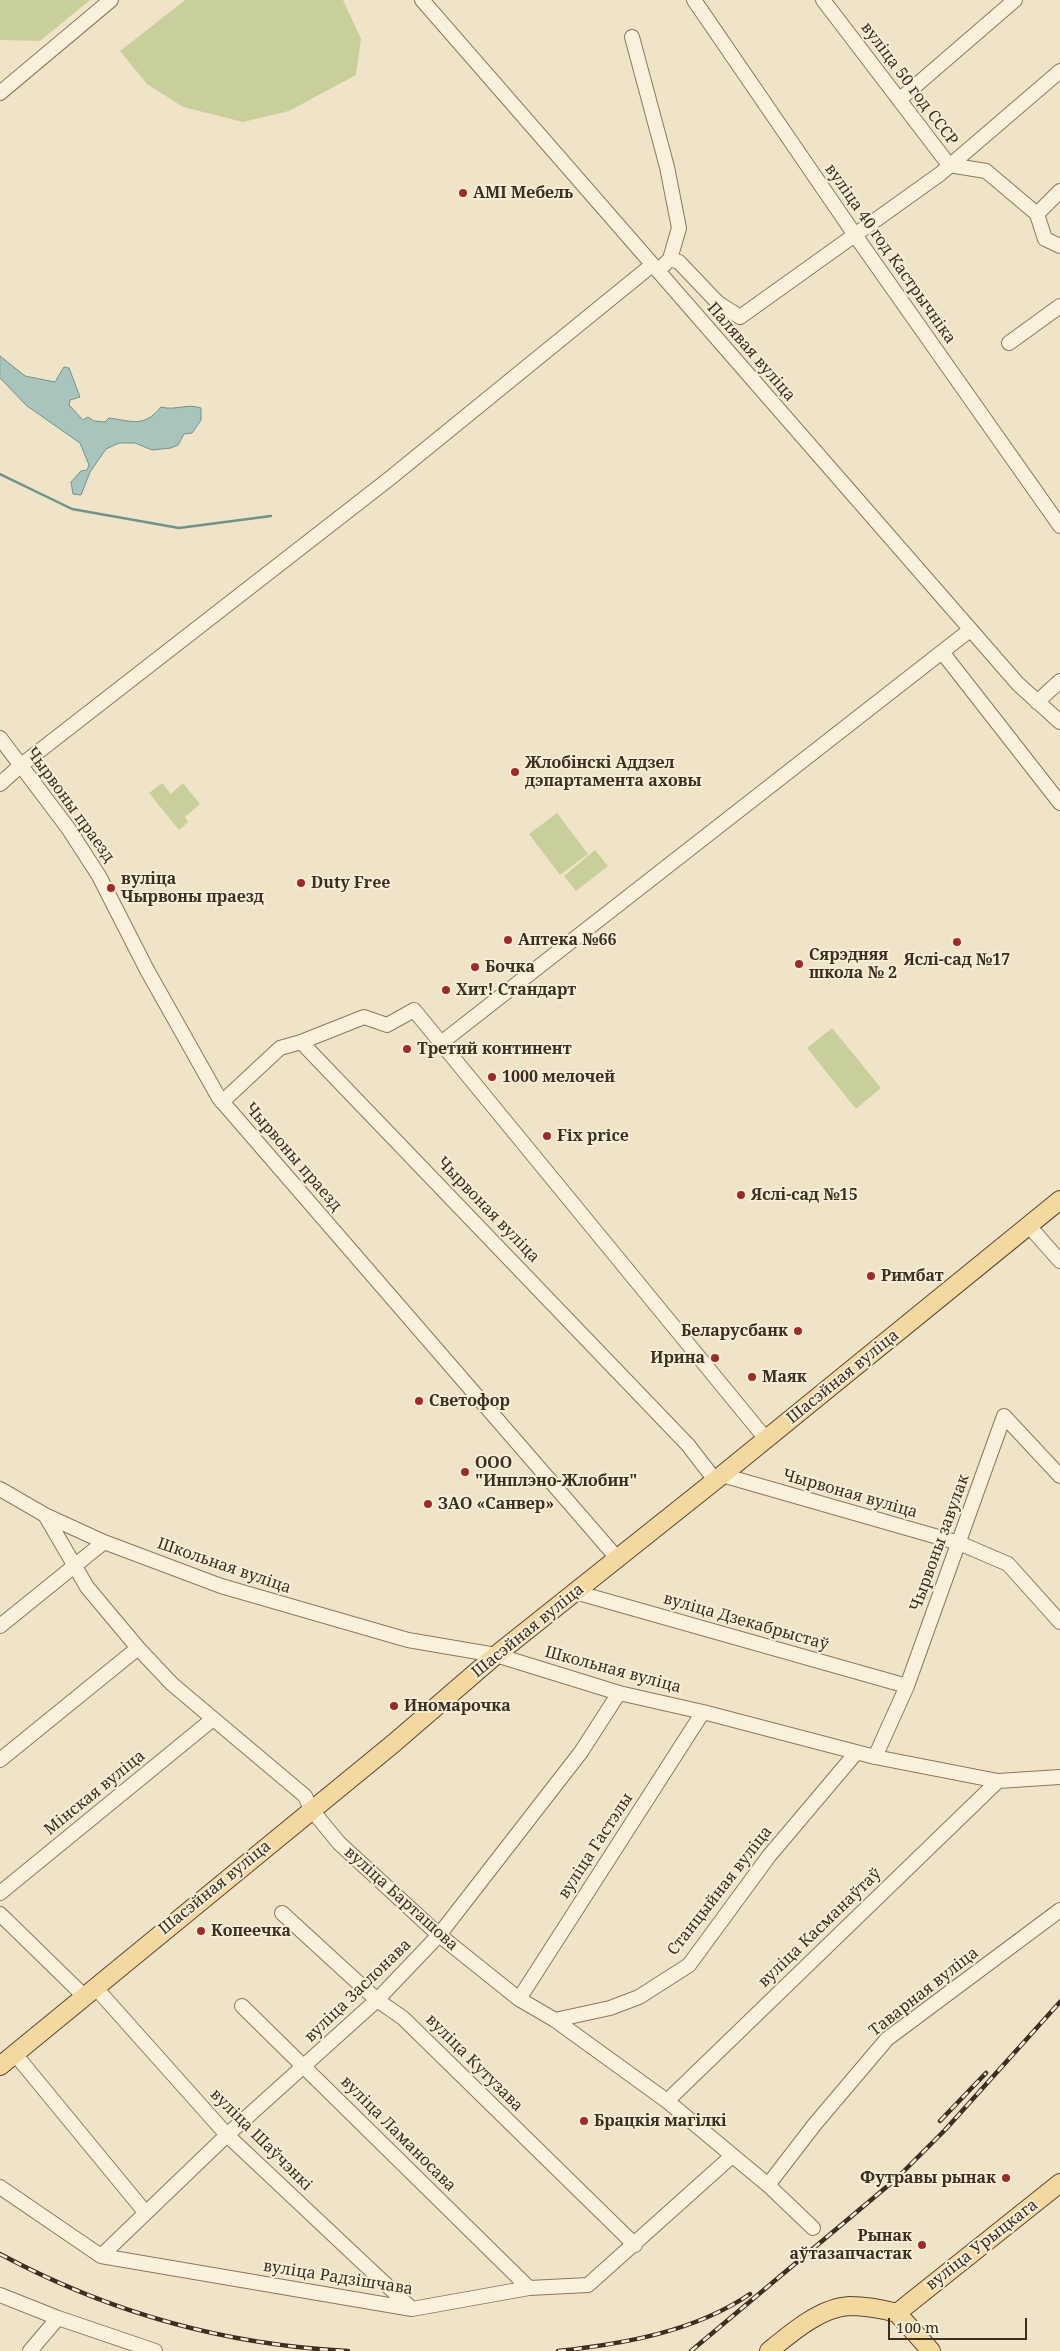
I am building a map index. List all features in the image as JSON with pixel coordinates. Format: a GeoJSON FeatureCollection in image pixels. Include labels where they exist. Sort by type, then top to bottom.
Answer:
{"type":"FeatureCollection","features":[{"type":"Feature","properties":{"kind":"main road","name":"Шасэйная вуліца"},"geometry":{"type":"LineString","coordinates":[[0,2066],[496,1655],[719,1478],[1060,1200]]}},
{"type":"Feature","properties":{"kind":"main road","name":"вуліца Урыцкага"},"geometry":{"type":"LineString","coordinates":[[897,2313],[1060,2182]]}},
{"type":"Feature","properties":{"kind":"main road"},"geometry":{"type":"LineString","coordinates":[[769,2351],[813,2319],[832,2310],[850,2306],[897,2313],[931,2351]]}},
{"type":"Feature","properties":{"kind":"street"},"geometry":{"type":"LineString","coordinates":[[0,93],[111,0]]}},
{"type":"Feature","properties":{"kind":"street","name":"Палявая вуліца"},"geometry":{"type":"LineString","coordinates":[[422,0],[970,630],[1037,702],[1060,722]]}},
{"type":"Feature","properties":{"kind":"street","name":"вуліца 40 год Кастрычніка"},"geometry":{"type":"LineString","coordinates":[[694,0],[855,235],[1060,526]]}},
{"type":"Feature","properties":{"kind":"street","name":"вуліца 50 год СССР"},"geometry":{"type":"LineString","coordinates":[[823,0],[949,165],[986,171],[1037,214]]}},
{"type":"Feature","properties":{"kind":"street"},"geometry":{"type":"LineString","coordinates":[[899,100],[1015,0]]}},
{"type":"Feature","properties":{"kind":"street"},"geometry":{"type":"LineString","coordinates":[[0,784],[20,766],[389,479],[654,268],[670,259],[678,228],[667,167],[632,37]]}},
{"type":"Feature","properties":{"kind":"street","name":"вуліца 50 год СССР"},"geometry":{"type":"LineString","coordinates":[[949,165],[1060,71]]}},
{"type":"Feature","properties":{"kind":"street"},"geometry":{"type":"LineString","coordinates":[[670,259],[679,262],[718,303],[740,318],[949,165]]}},
{"type":"Feature","properties":{"kind":"street"},"geometry":{"type":"LineString","coordinates":[[1060,191],[1037,214],[1045,239],[1060,246]]}},
{"type":"Feature","properties":{"kind":"street"},"geometry":{"type":"LineString","coordinates":[[1009,343],[1060,306]]}},
{"type":"Feature","properties":{"kind":"street"},"geometry":{"type":"LineString","coordinates":[[441,1043],[970,630]]}},
{"type":"Feature","properties":{"kind":"street"},"geometry":{"type":"LineString","coordinates":[[942,652],[1060,803]]}},
{"type":"Feature","properties":{"kind":"street"},"geometry":{"type":"LineString","coordinates":[[1037,702],[1060,681]]}},
{"type":"Feature","properties":{"kind":"street","name":"Чырвоны праезд"},"geometry":{"type":"LineString","coordinates":[[0,738],[68,828],[99,876],[147,970],[222,1102],[617,1558]]}},
{"type":"Feature","properties":{"kind":"street"},"geometry":{"type":"LineString","coordinates":[[222,1102],[280,1048],[301,1042],[364,1017],[387,1025],[414,1010],[766,1438]]}},
{"type":"Feature","properties":{"kind":"street","name":"Чырвоная вуліца"},"geometry":{"type":"LineString","coordinates":[[301,1042],[719,1478],[959,1543],[1008,1564],[1060,1622]]}},
{"type":"Feature","properties":{"kind":"street"},"geometry":{"type":"LineString","coordinates":[[1030,1226],[1060,1261]]}},
{"type":"Feature","properties":{"kind":"street","name":"Чырвоны завулак"},"geometry":{"type":"LineString","coordinates":[[874,1757],[907,1686],[1004,1416],[1060,1476]]}},
{"type":"Feature","properties":{"kind":"street","name":"Школьная вуліца"},"geometry":{"type":"LineString","coordinates":[[0,1489],[45,1515],[104,1542],[221,1586],[408,1640],[496,1655],[619,1693],[703,1712],[874,1757],[998,1781],[1060,1777]]}},
{"type":"Feature","properties":{"kind":"street","name":"вуліца Барташова"},"geometry":{"type":"LineString","coordinates":[[45,1515],[87,1587],[138,1648],[172,1684],[305,1796],[311,1809],[346,1849],[439,1935],[519,1999],[555,2020],[667,2100],[768,2186],[813,2228]]}},
{"type":"Feature","properties":{"kind":"street"},"geometry":{"type":"LineString","coordinates":[[0,1626],[104,1542]]}},
{"type":"Feature","properties":{"kind":"street","name":"вуліца Дзекабрыстаў"},"geometry":{"type":"LineString","coordinates":[[575,1592],[907,1686]]}},
{"type":"Feature","properties":{"kind":"street"},"geometry":{"type":"LineString","coordinates":[[0,1760],[138,1648]]}},
{"type":"Feature","properties":{"kind":"street","name":"вуліца Заслонава"},"geometry":{"type":"LineString","coordinates":[[101,2256],[227,2135],[377,2000],[439,1935],[581,1752],[619,1693]]}},
{"type":"Feature","properties":{"kind":"street","name":"вуліца Гастэлы"},"geometry":{"type":"LineString","coordinates":[[519,1999],[703,1712]]}},
{"type":"Feature","properties":{"kind":"street","name":"Мінская вуліца"},"geometry":{"type":"LineString","coordinates":[[0,1894],[213,1719]]}},
{"type":"Feature","properties":{"kind":"street","name":"Станцыйная вуліца"},"geometry":{"type":"LineString","coordinates":[[555,2020],[610,2008],[639,1997],[690,1964],[769,1856],[856,1753]]}},
{"type":"Feature","properties":{"kind":"street","name":"вуліца Касманаўтаў"},"geometry":{"type":"LineString","coordinates":[[667,2100],[998,1781]]}},
{"type":"Feature","properties":{"kind":"street","name":"Таварная вуліца"},"geometry":{"type":"LineString","coordinates":[[768,2186],[821,2116],[887,2039],[1060,1910]]}},
{"type":"Feature","properties":{"kind":"street","name":"вуліца Шаўчэнкі"},"geometry":{"type":"LineString","coordinates":[[0,1914],[90,1991],[227,2135],[412,2309]]}},
{"type":"Feature","properties":{"kind":"street","name":"вуліца Кутузава"},"geometry":{"type":"LineString","coordinates":[[282,1914],[377,2000],[403,2018],[635,2245]]}},
{"type":"Feature","properties":{"kind":"street","name":"вуліца Ламаносава"},"geometry":{"type":"LineString","coordinates":[[242,2006],[529,2288]]}},
{"type":"Feature","properties":{"kind":"street"},"geometry":{"type":"LineString","coordinates":[[15,2054],[145,2212]]}},
{"type":"Feature","properties":{"kind":"street","name":"вуліца Радзішчава"},"geometry":{"type":"LineString","coordinates":[[0,2187],[101,2256],[412,2309],[529,2288],[588,2285],[635,2245],[732,2156]]}},
{"type":"Feature","properties":{"kind":"street"},"geometry":{"type":"LineString","coordinates":[[0,2295],[58,2318],[156,2351]]}},
{"type":"Feature","properties":{"kind":"street"},"geometry":{"type":"LineString","coordinates":[[30,2351],[58,2318]]}},
{"type":"Feature","properties":{"kind":"green space"},"geometry":{"type":"Polygon","coordinates":[[[0,0],[90,0],[40,41],[0,40],[0,0]]]}},
{"type":"Feature","properties":{"kind":"green space"},"geometry":{"type":"Polygon","coordinates":[[[185,0],[343,0],[361,39],[356,75],[289,111],[243,122],[183,107],[147,84],[120,51],[185,0]]]}},
{"type":"Feature","properties":{"kind":"green space"},"geometry":{"type":"Polygon","coordinates":[[[162,783],[171,794],[183,783],[200,804],[185,817],[188,822],[179,830],[149,793],[162,783]]]}},
{"type":"Feature","properties":{"kind":"green space"},"geometry":{"type":"Polygon","coordinates":[[[557,813],[588,854],[560,875],[529,834],[557,813]]]}},
{"type":"Feature","properties":{"kind":"green space"},"geometry":{"type":"Polygon","coordinates":[[[595,850],[608,866],[576,891],[564,876],[595,850]]]}},
{"type":"Feature","properties":{"kind":"green space"},"geometry":{"type":"Polygon","coordinates":[[[832,1028],[881,1088],[856,1109],[807,1048],[832,1028]]]}},
{"type":"Feature","properties":{"kind":"water"},"geometry":{"type":"Polygon","coordinates":[[[0,356],[25,376],[55,382],[64,367],[69,368],[80,397],[70,400],[69,405],[83,420],[88,417],[94,421],[105,422],[109,418],[137,422],[149,418],[161,407],[191,406],[201,408],[201,420],[192,433],[184,434],[178,445],[171,448],[152,450],[135,443],[119,443],[106,449],[90,472],[81,495],[73,494],[71,482],[81,471],[87,470],[89,465],[80,443],[27,406],[0,378],[0,356]]]}},
{"type":"Feature","properties":{"kind":"waterway"},"geometry":{"type":"LineString","coordinates":[[0,474],[72,509],[179,528],[271,516]]}},
{"type":"Feature","properties":{"kind":"railway"},"geometry":{"type":"LineString","coordinates":[[691,2351],[896,2179],[945,2130],[1060,2002]]}},
{"type":"Feature","properties":{"kind":"railway"},"geometry":{"type":"LineString","coordinates":[[940,2121],[986,2073]]}},
{"type":"Feature","properties":{"kind":"railway"},"geometry":{"type":"LineString","coordinates":[[0,2254],[41,2275],[83,2293],[125,2309],[168,2322],[212,2333],[257,2341],[348,2351]]}},
{"type":"Feature","properties":{"kind":"railway"},"geometry":{"type":"LineString","coordinates":[[558,2351],[633,2340],[682,2327],[706,2318],[750,2294]]}},
{"type":"Feature","properties":{"kind":"place","name":"AMI Мебель"},"geometry":{"type":"Point","coordinates":[463,193]}},
{"type":"Feature","properties":{"kind":"place","name":"Жлобінскі Аддзел дэпартамента аховы"},"geometry":{"type":"Point","coordinates":[515,772]}},
{"type":"Feature","properties":{"kind":"place","name":"Duty Free"},"geometry":{"type":"Point","coordinates":[301,883]}},
{"type":"Feature","properties":{"kind":"place","name":"вуліца Чырвоны праезд"},"geometry":{"type":"Point","coordinates":[111,888]}},
{"type":"Feature","properties":{"kind":"place","name":"Аптека №66"},"geometry":{"type":"Point","coordinates":[508,940]}},
{"type":"Feature","properties":{"kind":"place","name":"Яслі-сад №17"},"geometry":{"type":"Point","coordinates":[957,942]}},
{"type":"Feature","properties":{"kind":"place","name":"Сярэдняя школа № 2"},"geometry":{"type":"Point","coordinates":[799,964]}},
{"type":"Feature","properties":{"kind":"place","name":"Бочка"},"geometry":{"type":"Point","coordinates":[475,967]}},
{"type":"Feature","properties":{"kind":"place","name":"Хит! Стандарт"},"geometry":{"type":"Point","coordinates":[446,990]}},
{"type":"Feature","properties":{"kind":"place","name":"Третий континент"},"geometry":{"type":"Point","coordinates":[407,1049]}},
{"type":"Feature","properties":{"kind":"place","name":"1000 мелочей"},"geometry":{"type":"Point","coordinates":[492,1077]}},
{"type":"Feature","properties":{"kind":"place","name":"Fix price"},"geometry":{"type":"Point","coordinates":[547,1136]}},
{"type":"Feature","properties":{"kind":"place","name":"Яслі-сад №15"},"geometry":{"type":"Point","coordinates":[741,1195]}},
{"type":"Feature","properties":{"kind":"place","name":"Римбат"},"geometry":{"type":"Point","coordinates":[871,1276]}},
{"type":"Feature","properties":{"kind":"place","name":"Беларусбанк"},"geometry":{"type":"Point","coordinates":[798,1331]}},
{"type":"Feature","properties":{"kind":"place","name":"Ирина"},"geometry":{"type":"Point","coordinates":[715,1358]}},
{"type":"Feature","properties":{"kind":"place","name":"Маяк"},"geometry":{"type":"Point","coordinates":[752,1377]}},
{"type":"Feature","properties":{"kind":"place","name":"Светофор"},"geometry":{"type":"Point","coordinates":[419,1401]}},
{"type":"Feature","properties":{"kind":"place","name":"ООО \"Инплэно-Жлобин\""},"geometry":{"type":"Point","coordinates":[465,1472]}},
{"type":"Feature","properties":{"kind":"place","name":"ЗАО «Санвер»"},"geometry":{"type":"Point","coordinates":[428,1504]}},
{"type":"Feature","properties":{"kind":"place","name":"Иномарочка"},"geometry":{"type":"Point","coordinates":[394,1706]}},
{"type":"Feature","properties":{"kind":"place","name":"Копеечка"},"geometry":{"type":"Point","coordinates":[201,1931]}},
{"type":"Feature","properties":{"kind":"place","name":"Брацкія магілкі"},"geometry":{"type":"Point","coordinates":[584,2121]}},
{"type":"Feature","properties":{"kind":"place","name":"Футравы рынак"},"geometry":{"type":"Point","coordinates":[1006,2178]}},
{"type":"Feature","properties":{"kind":"place","name":"Рынак аўтазапчастак"},"geometry":{"type":"Point","coordinates":[922,2245]}}]}
